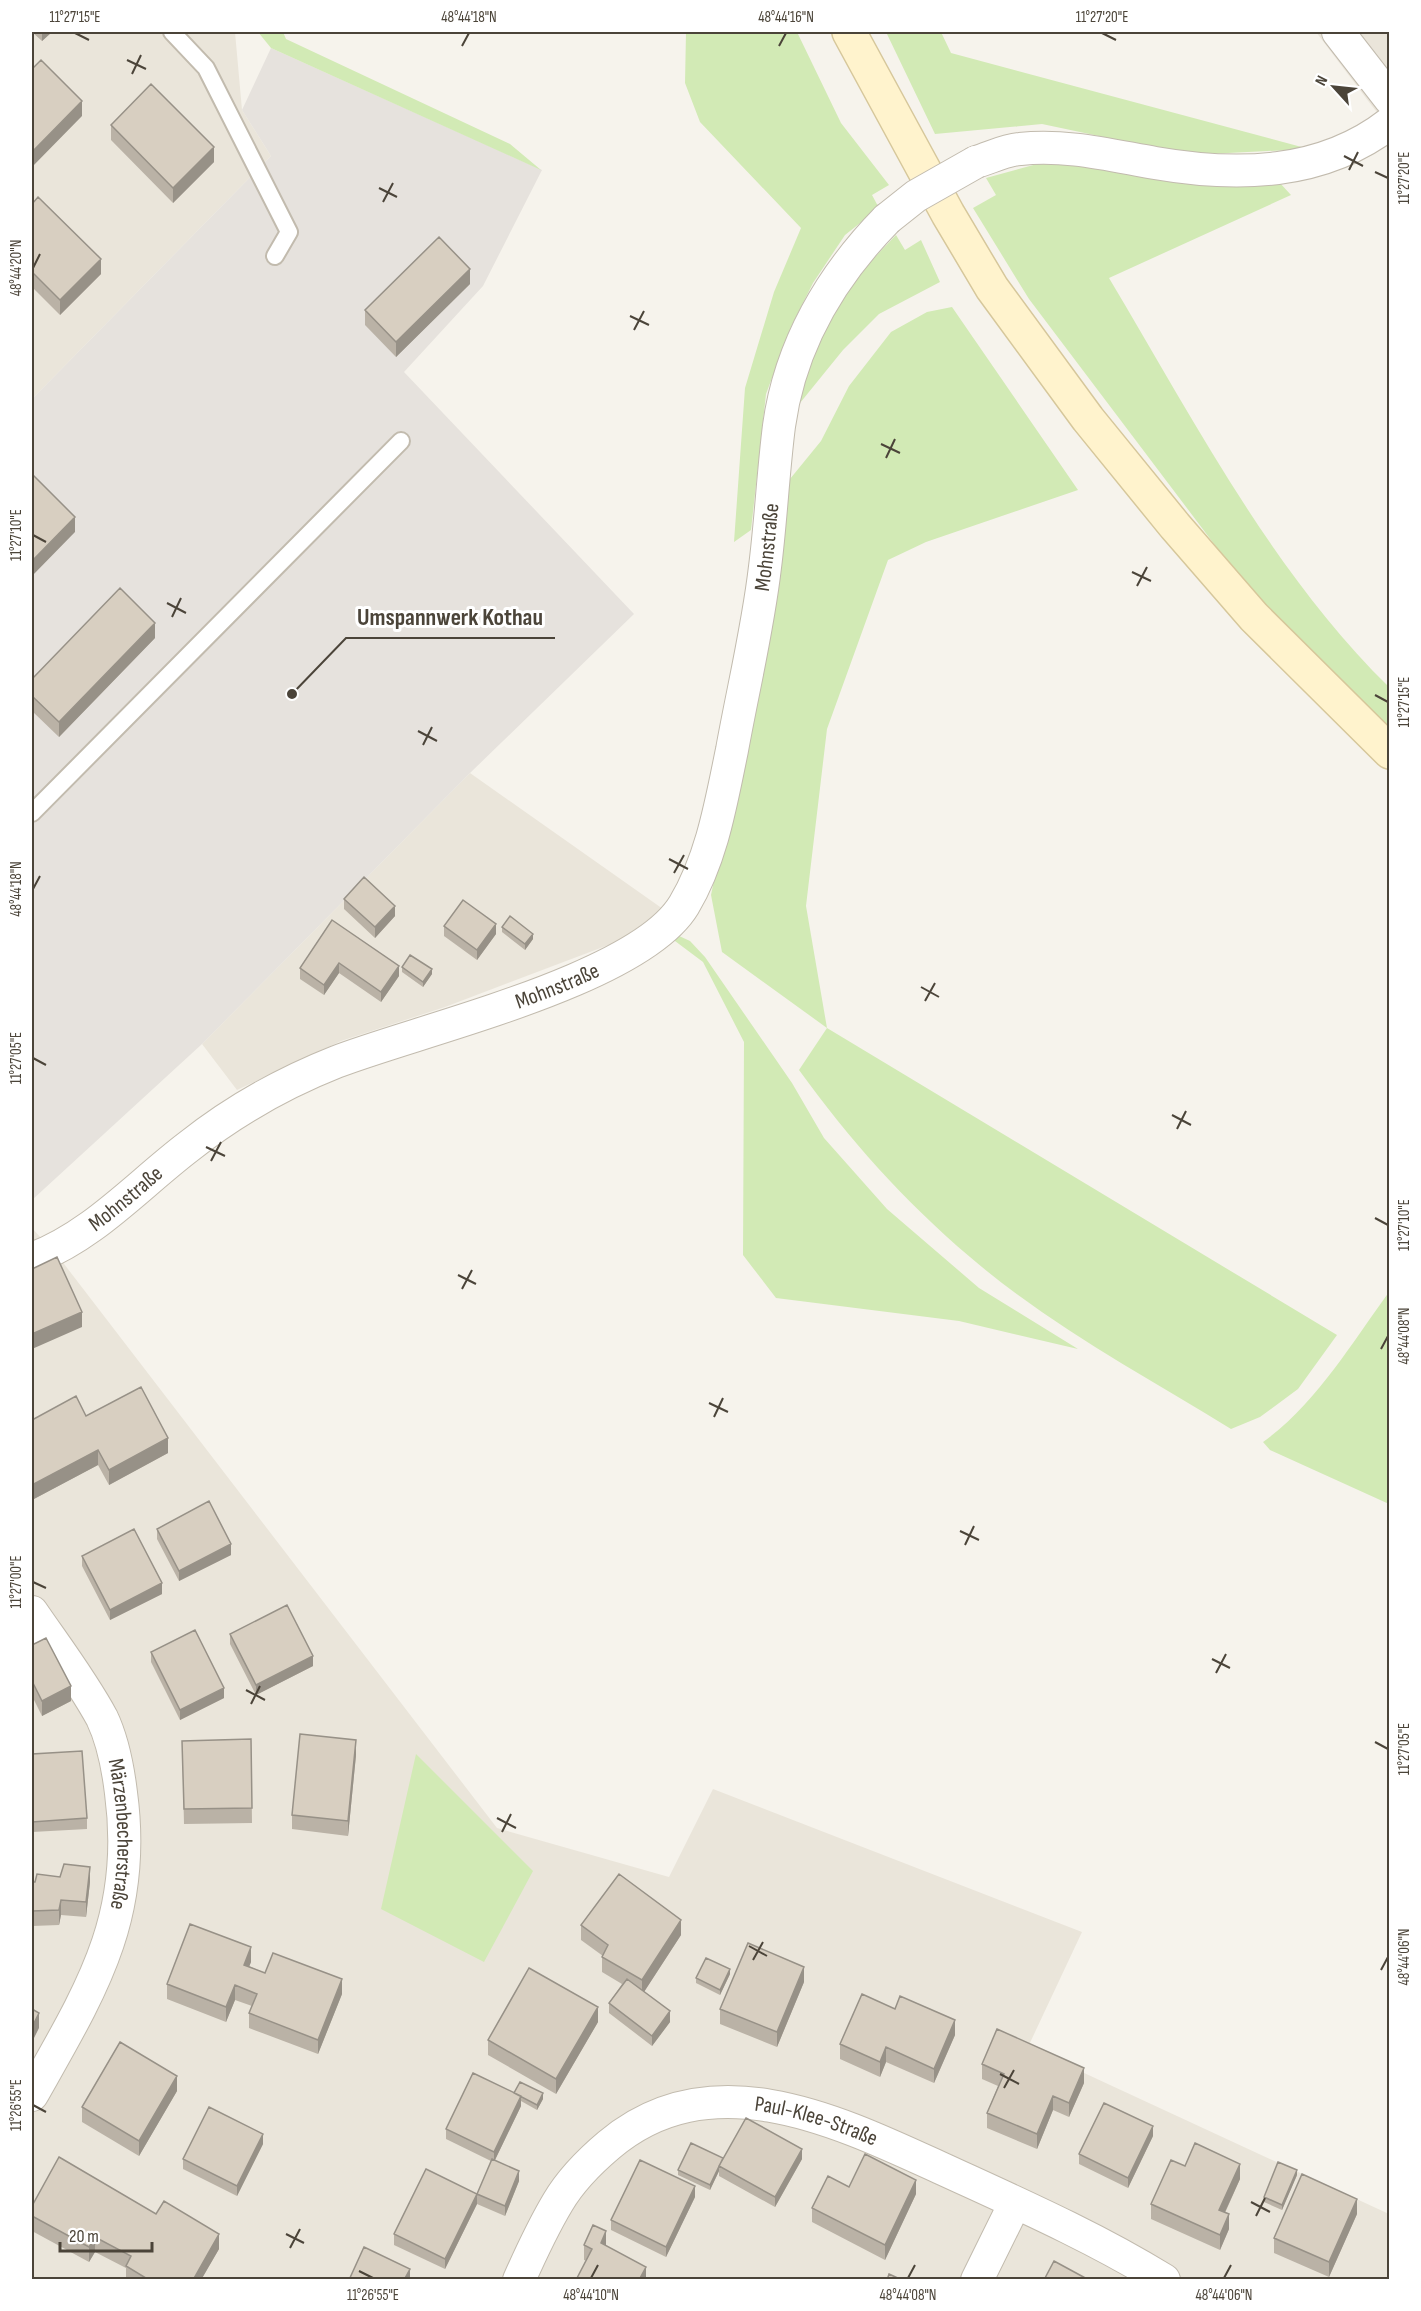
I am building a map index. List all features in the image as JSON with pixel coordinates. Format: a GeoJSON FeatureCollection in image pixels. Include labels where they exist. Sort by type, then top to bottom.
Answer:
{"type":"FeatureCollection","features":[{"type":"Feature","properties":{"kind":"main road"},"geometry":{"type":"LineString","coordinates":[[849,32],[948,213],[992,288],[1088,419],[1174,526],[1254,617],[1389,752]]}},
{"type":"Feature","properties":{"kind":"street"},"geometry":{"type":"LineString","coordinates":[[1338,32],[1389,99]]}},
{"type":"Feature","properties":{"kind":"street","name":"Mohnstraße"},"geometry":{"type":"LineString","coordinates":[[32,1259],[70,1240],[125,1201],[187,1147],[263,1097],[335,1062],[462,1022],[574,979],[633,950],[659,932],[681,909],[699,876],[720,810],[765,569],[779,423],[791,371],[809,326],[839,274],[886,219],[916,196],[976,162],[1017,149],[1058,147],[1098,151],[1198,169],[1245,171],[1279,169],[1312,163],[1350,148],[1389,123]]}},
{"type":"Feature","properties":{"kind":"street","name":"Märzenbecherstraße"},"geometry":{"type":"LineString","coordinates":[[32,1612],[81,1682],[103,1720],[117,1763],[125,1821],[117,1918],[105,1957],[79,2011],[32,2096]]}},
{"type":"Feature","properties":{"kind":"street","name":"Paul-Klee-Straße"},"geometry":{"type":"LineString","coordinates":[[519,2280],[558,2200],[590,2162],[628,2129],[672,2109],[711,2101],[750,2101],[789,2109],[832,2122],[1088,2236],[1164,2280]]}},
{"type":"Feature","properties":{"kind":"street"},"geometry":{"type":"LineString","coordinates":[[977,2280],[1015,2203]]}},
{"type":"Feature","properties":{"kind":"lane"},"geometry":{"type":"LineString","coordinates":[[172,32],[206,68],[289,232],[275,256]]}},
{"type":"Feature","properties":{"kind":"lane"},"geometry":{"type":"LineString","coordinates":[[32,813],[401,441]]}},
{"type":"Feature","properties":{"kind":"shaded area"},"geometry":{"type":"Polygon","coordinates":[[[32,32],[235,32],[242,110],[271,156],[32,399],[32,32]]]}},
{"type":"Feature","properties":{"kind":"shaded area"},"geometry":{"type":"Polygon","coordinates":[[[1316,32],[1389,32],[1389,127],[1372,106],[1316,32]]]}},
{"type":"Feature","properties":{"kind":"shaded area"},"geometry":{"type":"Polygon","coordinates":[[[271,48],[542,170],[483,286],[404,372],[634,614],[470,773],[202,1044],[32,1200],[32,399],[271,156],[242,110],[271,48]]]}},
{"type":"Feature","properties":{"kind":"shaded area"},"geometry":{"type":"Polygon","coordinates":[[[470,773],[663,909],[619,941],[445,1007],[341,1041],[237,1090],[202,1044],[470,773]]]}},
{"type":"Feature","properties":{"kind":"shaded area"},"geometry":{"type":"Polygon","coordinates":[[[32,1228],[61,1260],[497,1828],[669,1877],[713,1789],[1082,1932],[1028,2047],[1389,2214],[1389,2279],[32,2279],[32,1228]]]}},
{"type":"Feature","properties":{"kind":"green space"},"geometry":{"type":"Polygon","coordinates":[[[258,32],[283,32],[286,39],[510,144],[541,170],[271,48],[258,32]]]}},
{"type":"Feature","properties":{"kind":"green space"},"geometry":{"type":"Polygon","coordinates":[[[686,32],[797,32],[841,123],[889,185],[872,195],[879,208],[845,235],[813,283],[791,327],[766,394],[751,530],[734,542],[745,388],[774,292],[801,228],[700,122],[685,83],[686,32]]]}},
{"type":"Feature","properties":{"kind":"green space"},"geometry":{"type":"Polygon","coordinates":[[[886,32],[941,32],[951,53],[1309,149],[1189,155],[1042,124],[935,134],[886,32]]]}},
{"type":"Feature","properties":{"kind":"green space"},"geometry":{"type":"Polygon","coordinates":[[[1048,161],[1279,182],[1291,195],[1109,278],[1204,439],[1271,544],[1307,594],[1389,687],[1389,729],[1242,581],[1029,299],[973,208],[996,195],[986,178],[1048,161]]]}},
{"type":"Feature","properties":{"kind":"green space"},"geometry":{"type":"Polygon","coordinates":[[[896,235],[905,250],[921,240],[940,282],[879,314],[843,350],[800,403],[809,363],[850,283],[896,235]]]}},
{"type":"Feature","properties":{"kind":"green space"},"geometry":{"type":"Polygon","coordinates":[[[952,307],[1078,490],[926,542],[888,560],[827,729],[806,906],[827,1028],[722,952],[711,895],[733,789],[781,490],[821,441],[849,386],[891,332],[927,312],[952,307]]]}},
{"type":"Feature","properties":{"kind":"green space"},"geometry":{"type":"Polygon","coordinates":[[[677,935],[690,941],[705,957],[792,1083],[824,1138],[887,1209],[979,1288],[1078,1349],[959,1321],[776,1298],[743,1255],[744,1042],[703,962],[671,938],[677,935]]]}},
{"type":"Feature","properties":{"kind":"green space"},"geometry":{"type":"Polygon","coordinates":[[[827,1028],[1337,1335],[1298,1389],[1260,1417],[1231,1429],[1131,1369],[1064,1327],[1000,1282],[922,1214],[878,1168],[799,1070],[827,1028]]]}},
{"type":"Feature","properties":{"kind":"green space"},"geometry":{"type":"Polygon","coordinates":[[[1389,1292],[1389,1504],[1270,1450],[1263,1442],[1282,1427],[1316,1392],[1389,1292]]]}},
{"type":"Feature","properties":{"kind":"green space"},"geometry":{"type":"Polygon","coordinates":[[[416,1754],[533,1871],[484,1962],[381,1909],[416,1754]]]}},
{"type":"Feature","properties":{"kind":"building"},"geometry":{"type":"Polygon","coordinates":[[[41,60],[82,101],[32,152],[32,69],[41,60]]]}},
{"type":"Feature","properties":{"kind":"building"},"geometry":{"type":"Polygon","coordinates":[[[151,84],[214,147],[173,188],[111,125],[151,84]]]}},
{"type":"Feature","properties":{"kind":"building"},"geometry":{"type":"Polygon","coordinates":[[[38,197],[101,259],[60,300],[32,272],[32,204],[38,197]]]}},
{"type":"Feature","properties":{"kind":"building"},"geometry":{"type":"Polygon","coordinates":[[[439,237],[470,269],[396,342],[365,310],[439,237]]]}},
{"type":"Feature","properties":{"kind":"building"},"geometry":{"type":"Polygon","coordinates":[[[32,474],[75,517],[32,561],[32,474]]]}},
{"type":"Feature","properties":{"kind":"building"},"geometry":{"type":"Polygon","coordinates":[[[120,588],[155,623],[59,722],[32,696],[32,679],[120,588]]]}},
{"type":"Feature","properties":{"kind":"building"},"geometry":{"type":"Polygon","coordinates":[[[364,877],[395,906],[375,927],[344,899],[364,877]]]}},
{"type":"Feature","properties":{"kind":"building"},"geometry":{"type":"Polygon","coordinates":[[[463,900],[496,924],[477,950],[444,926],[463,900]]]}},
{"type":"Feature","properties":{"kind":"building"},"geometry":{"type":"Polygon","coordinates":[[[510,916],[533,934],[525,944],[502,927],[510,916]]]}},
{"type":"Feature","properties":{"kind":"building"},"geometry":{"type":"Polygon","coordinates":[[[332,920],[399,966],[381,992],[339,963],[324,985],[300,968],[332,920]]]}},
{"type":"Feature","properties":{"kind":"building"},"geometry":{"type":"Polygon","coordinates":[[[410,955],[432,969],[423,982],[402,967],[410,955]]]}},
{"type":"Feature","properties":{"kind":"building"},"geometry":{"type":"Polygon","coordinates":[[[57,1257],[82,1312],[32,1334],[32,1269],[57,1257]]]}},
{"type":"Feature","properties":{"kind":"building"},"geometry":{"type":"Polygon","coordinates":[[[141,1387],[168,1438],[109,1470],[98,1450],[32,1485],[32,1420],[76,1396],[86,1416],[141,1387]]]}},
{"type":"Feature","properties":{"kind":"building"},"geometry":{"type":"Polygon","coordinates":[[[209,1501],[231,1544],[179,1571],[157,1529],[209,1501]]]}},
{"type":"Feature","properties":{"kind":"building"},"geometry":{"type":"Polygon","coordinates":[[[134,1529],[162,1583],[110,1610],[82,1556],[134,1529]]]}},
{"type":"Feature","properties":{"kind":"building"},"geometry":{"type":"Polygon","coordinates":[[[287,1605],[313,1656],[256,1685],[230,1634],[287,1605]]]}},
{"type":"Feature","properties":{"kind":"building"},"geometry":{"type":"Polygon","coordinates":[[[195,1630],[224,1688],[180,1710],[151,1652],[195,1630]]]}},
{"type":"Feature","properties":{"kind":"building"},"geometry":{"type":"Polygon","coordinates":[[[46,1638],[71,1686],[42,1701],[32,1681],[32,1645],[46,1638]]]}},
{"type":"Feature","properties":{"kind":"building"},"geometry":{"type":"Polygon","coordinates":[[[300,1734],[356,1740],[348,1821],[292,1815],[300,1734]]]}},
{"type":"Feature","properties":{"kind":"building"},"geometry":{"type":"Polygon","coordinates":[[[251,1739],[252,1808],[184,1809],[182,1741],[251,1739]]]}},
{"type":"Feature","properties":{"kind":"building"},"geometry":{"type":"Polygon","coordinates":[[[82,1751],[87,1818],[32,1822],[32,1754],[82,1751]]]}},
{"type":"Feature","properties":{"kind":"building"},"geometry":{"type":"Polygon","coordinates":[[[64,1864],[90,1867],[86,1902],[61,1900],[59,1910],[32,1911],[32,1882],[35,1882],[37,1874],[60,1877],[64,1864]]]}},
{"type":"Feature","properties":{"kind":"building"},"geometry":{"type":"Polygon","coordinates":[[[619,1874],[681,1920],[642,1980],[602,1957],[608,1945],[581,1925],[619,1874]]]}},
{"type":"Feature","properties":{"kind":"building"},"geometry":{"type":"Polygon","coordinates":[[[190,1924],[251,1947],[244,1965],[265,1973],[273,1953],[342,1979],[318,2040],[249,2013],[257,1994],[235,1985],[226,2007],[167,1984],[190,1924]]]}},
{"type":"Feature","properties":{"kind":"building"},"geometry":{"type":"Polygon","coordinates":[[[748,1943],[804,1967],[777,2032],[720,2009],[748,1943]]]}},
{"type":"Feature","properties":{"kind":"building"},"geometry":{"type":"Polygon","coordinates":[[[706,1958],[730,1969],[720,1990],[696,1978],[706,1958]]]}},
{"type":"Feature","properties":{"kind":"building"},"geometry":{"type":"Polygon","coordinates":[[[529,1968],[598,2007],[556,2079],[488,2040],[529,1968]]]}},
{"type":"Feature","properties":{"kind":"building"},"geometry":{"type":"Polygon","coordinates":[[[627,1979],[670,2011],[652,2036],[609,2003],[627,1979]]]}},
{"type":"Feature","properties":{"kind":"building"},"geometry":{"type":"Polygon","coordinates":[[[862,1994],[895,2009],[900,1996],[955,2020],[934,2069],[886,2047],[880,2062],[840,2044],[862,1994]]]}},
{"type":"Feature","properties":{"kind":"building"},"geometry":{"type":"Polygon","coordinates":[[[32,2009],[39,2013],[32,2027],[32,2009]]]}},
{"type":"Feature","properties":{"kind":"building"},"geometry":{"type":"Polygon","coordinates":[[[997,2029],[1084,2068],[1069,2103],[1053,2096],[1037,2134],[987,2113],[1004,2074],[982,2064],[997,2029]]]}},
{"type":"Feature","properties":{"kind":"building"},"geometry":{"type":"Polygon","coordinates":[[[120,2042],[177,2076],[139,2141],[82,2107],[120,2042]]]}},
{"type":"Feature","properties":{"kind":"building"},"geometry":{"type":"Polygon","coordinates":[[[473,2073],[521,2096],[494,2152],[446,2129],[473,2073]]]}},
{"type":"Feature","properties":{"kind":"building"},"geometry":{"type":"Polygon","coordinates":[[[520,2082],[543,2093],[537,2105],[514,2093],[520,2082]]]}},
{"type":"Feature","properties":{"kind":"building"},"geometry":{"type":"Polygon","coordinates":[[[1104,2103],[1153,2126],[1128,2178],[1079,2154],[1104,2103]]]}},
{"type":"Feature","properties":{"kind":"building"},"geometry":{"type":"Polygon","coordinates":[[[209,2107],[263,2134],[237,2186],[183,2159],[209,2107]]]}},
{"type":"Feature","properties":{"kind":"building"},"geometry":{"type":"Polygon","coordinates":[[[746,2118],[802,2149],[775,2197],[719,2166],[746,2118]]]}},
{"type":"Feature","properties":{"kind":"building"},"geometry":{"type":"Polygon","coordinates":[[[691,2143],[723,2158],[710,2185],[678,2170],[691,2143]]]}},
{"type":"Feature","properties":{"kind":"building"},"geometry":{"type":"Polygon","coordinates":[[[1195,2143],[1240,2164],[1219,2210],[1229,2214],[1220,2235],[1151,2204],[1171,2160],[1185,2166],[1195,2143]]]}},
{"type":"Feature","properties":{"kind":"building"},"geometry":{"type":"Polygon","coordinates":[[[865,2154],[916,2180],[885,2245],[812,2208],[828,2176],[849,2187],[865,2154]]]}},
{"type":"Feature","properties":{"kind":"building"},"geometry":{"type":"Polygon","coordinates":[[[59,2157],[156,2214],[164,2201],[219,2234],[193,2280],[149,2280],[126,2266],[131,2256],[95,2237],[89,2247],[32,2216],[32,2206],[59,2157]]]}},
{"type":"Feature","properties":{"kind":"building"},"geometry":{"type":"Polygon","coordinates":[[[492,2159],[519,2171],[505,2206],[477,2194],[492,2159]]]}},
{"type":"Feature","properties":{"kind":"building"},"geometry":{"type":"Polygon","coordinates":[[[640,2160],[695,2186],[666,2247],[611,2220],[640,2160]]]}},
{"type":"Feature","properties":{"kind":"building"},"geometry":{"type":"Polygon","coordinates":[[[1278,2162],[1297,2170],[1282,2205],[1264,2197],[1278,2162]]]}},
{"type":"Feature","properties":{"kind":"building"},"geometry":{"type":"Polygon","coordinates":[[[426,2169],[477,2194],[445,2259],[394,2234],[426,2169]]]}},
{"type":"Feature","properties":{"kind":"building"},"geometry":{"type":"Polygon","coordinates":[[[1302,2174],[1357,2199],[1329,2262],[1274,2238],[1302,2174]]]}},
{"type":"Feature","properties":{"kind":"building"},"geometry":{"type":"Polygon","coordinates":[[[593,2225],[606,2231],[601,2243],[646,2267],[639,2280],[576,2280],[592,2249],[584,2245],[593,2225]]]}},
{"type":"Feature","properties":{"kind":"building"},"geometry":{"type":"Polygon","coordinates":[[[364,2247],[410,2269],[404,2280],[349,2280],[364,2247]]]}},
{"type":"Feature","properties":{"kind":"building"},"geometry":{"type":"Polygon","coordinates":[[[1054,2261],[1089,2280],[1044,2280],[1054,2261]]]}},
{"type":"Feature","properties":{"kind":"building"},"geometry":{"type":"Polygon","coordinates":[[[889,2274],[902,2280],[887,2280],[889,2274]]]}},
{"type":"Feature","properties":{"kind":"place","name":"Umspannwerk Kothau"},"geometry":{"type":"Point","coordinates":[292,694]}}]}
